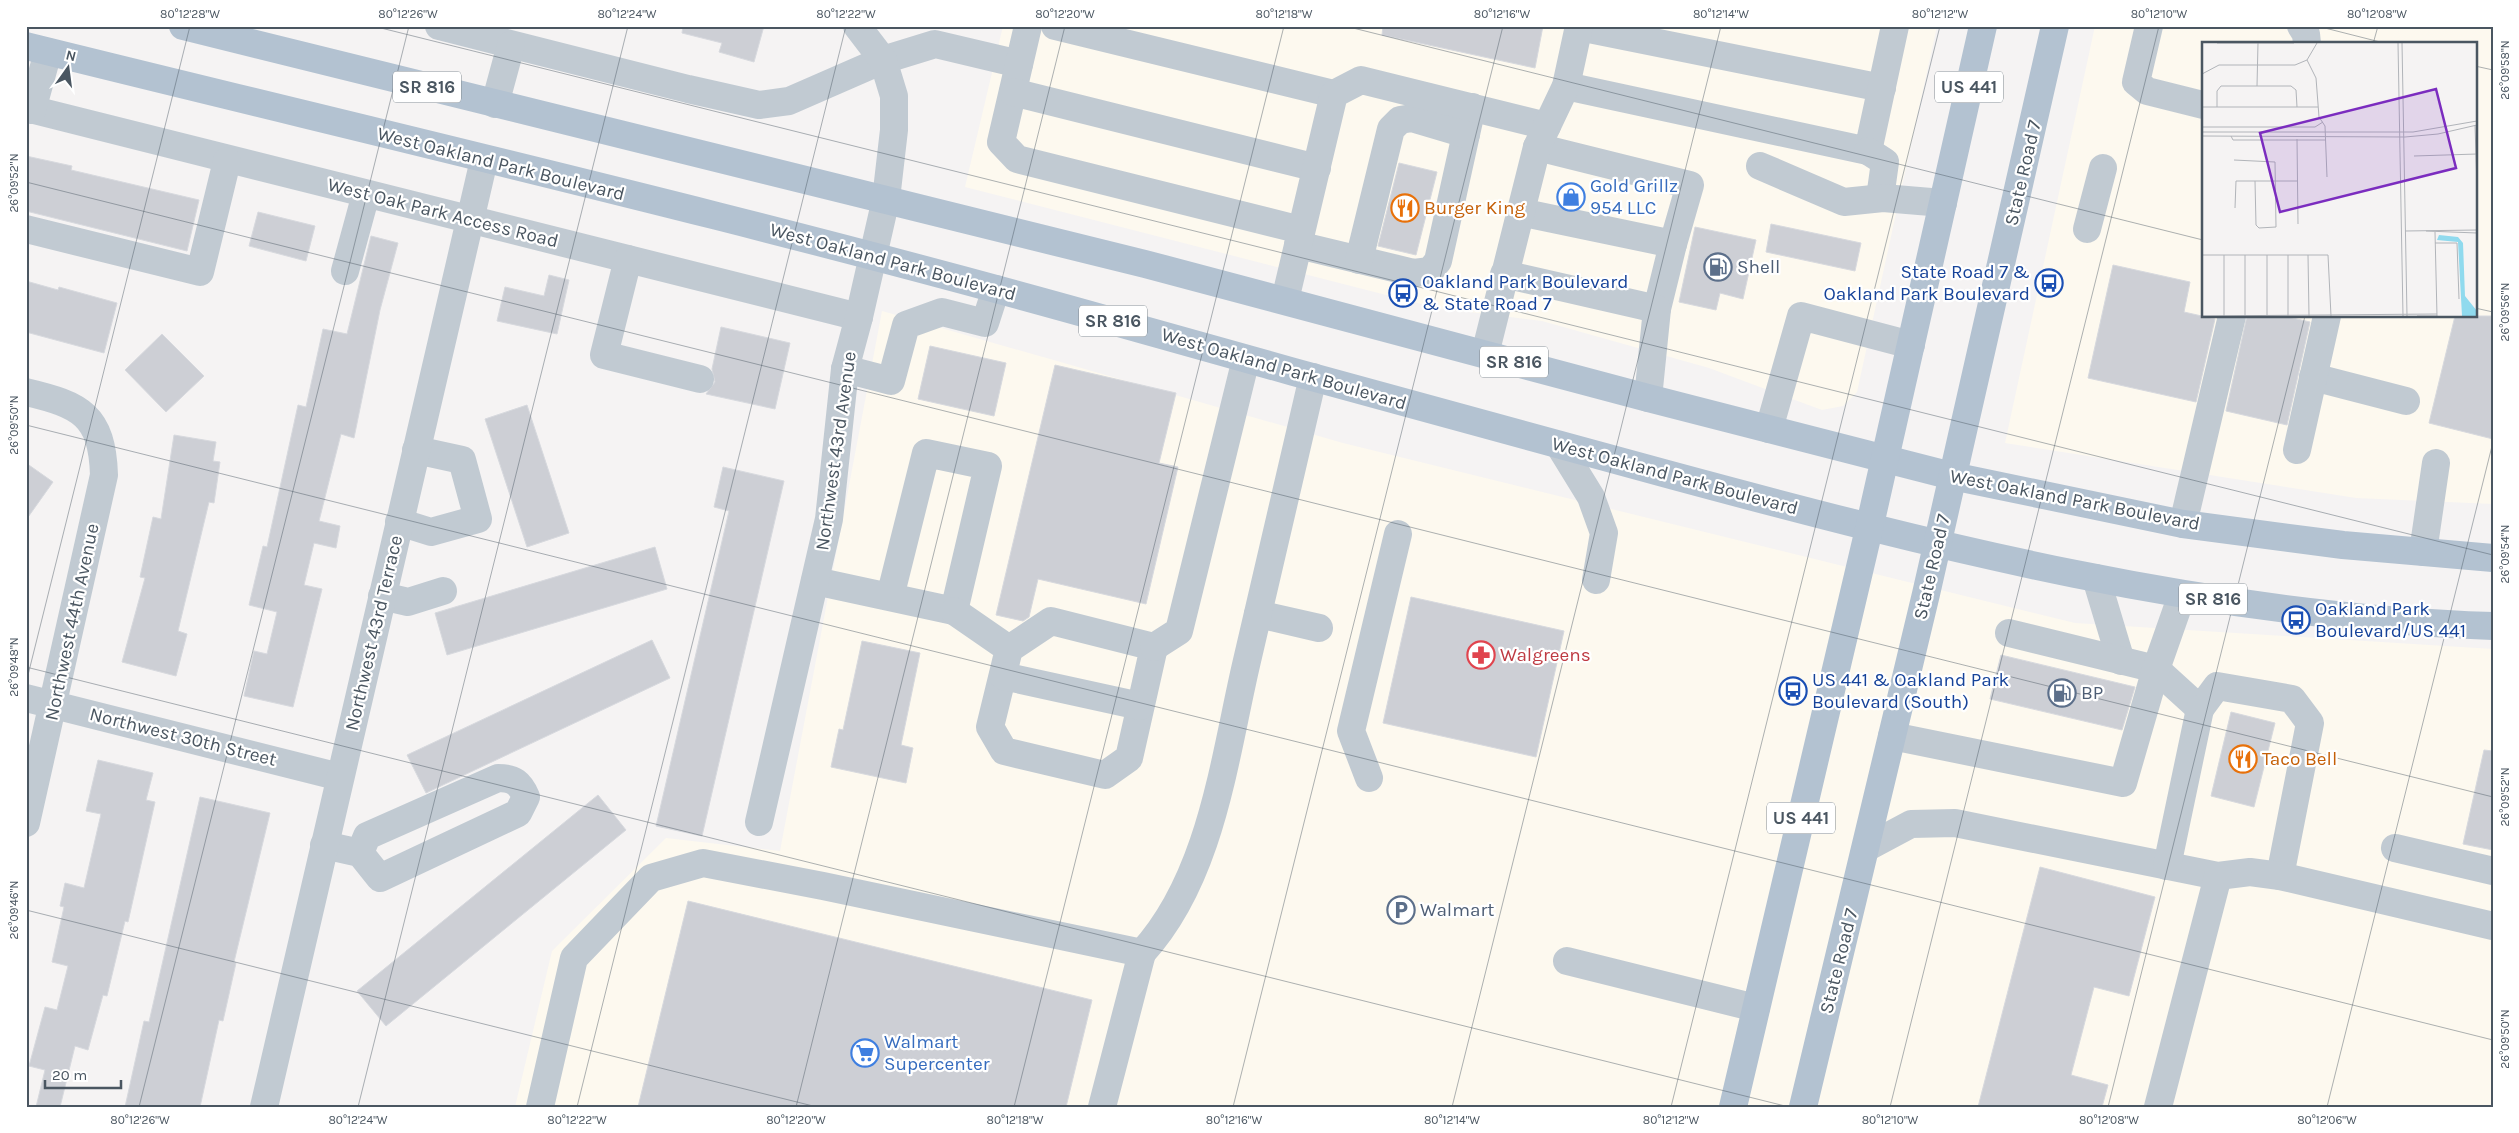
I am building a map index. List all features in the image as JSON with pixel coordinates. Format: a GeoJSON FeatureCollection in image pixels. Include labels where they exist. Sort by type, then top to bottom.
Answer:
{"type":"FeatureCollection","features":[{"type":"Feature","properties":{"kind":"main road","name":"West Oakland Park Boulevard"},"geometry":{"type":"LineString","coordinates":[[183,26],[886,199],[1285,300],[1648,398],[1952,476],[2183,524],[2334,544],[2493,558]]}},
{"type":"Feature","properties":{"kind":"main road","name":"US 441"},"geometry":{"type":"LineString","coordinates":[[1733,1107],[1869,529],[1983,26]]}},
{"type":"Feature","properties":{"kind":"main road","name":"State Road 7"},"geometry":{"type":"LineString","coordinates":[[1803,1107],[1937,545],[2035,125],[2056,26]]}},
{"type":"Feature","properties":{"kind":"main road","name":"West Oakland Park Boulevard"},"geometry":{"type":"LineString","coordinates":[[37,49],[872,255],[1869,529],[1937,545],[2182,595],[2388,619],[2493,626]]}},
{"type":"Feature","properties":{"kind":"street"},"geometry":{"type":"LineString","coordinates":[[439,26],[688,90],[759,105],[789,101],[883,60],[935,44],[1019,64]]}},
{"type":"Feature","properties":{"kind":"street","name":"Northwest 43rd Avenue"},"geometry":{"type":"LineString","coordinates":[[759,822],[830,519],[845,370],[886,199],[894,130],[894,96],[883,60],[857,26]]}},
{"type":"Feature","properties":{"kind":"street"},"geometry":{"type":"LineString","coordinates":[[1028,26],[1001,142],[1016,159],[1300,238],[1359,260],[1414,273],[1430,271],[1438,261],[1472,107]]}},
{"type":"Feature","properties":{"kind":"street"},"geometry":{"type":"LineString","coordinates":[[1054,26],[1334,94],[1361,80],[1472,107],[1542,136],[1690,184],[1657,310],[1648,398]]}},
{"type":"Feature","properties":{"kind":"street"},"geometry":{"type":"LineString","coordinates":[[1485,354],[1520,212],[1542,136],[1566,86],[1579,26],[1882,88]]}},
{"type":"Feature","properties":{"kind":"street"},"geometry":{"type":"LineString","coordinates":[[2149,26],[2136,82],[2147,91],[2202,105]]}},
{"type":"Feature","properties":{"kind":"street"},"geometry":{"type":"LineString","coordinates":[[2301,26],[2306,34],[2307,42]]}},
{"type":"Feature","properties":{"kind":"street"},"geometry":{"type":"LineString","coordinates":[[1868,151],[1893,27]]}},
{"type":"Feature","properties":{"kind":"street"},"geometry":{"type":"LineString","coordinates":[[495,104],[511,45]]}},
{"type":"Feature","properties":{"kind":"street"},"geometry":{"type":"LineString","coordinates":[[29,109],[37,49]]}},
{"type":"Feature","properties":{"kind":"street"},"geometry":{"type":"LineString","coordinates":[[1566,86],[1868,151],[1885,162],[1880,198]]}},
{"type":"Feature","properties":{"kind":"street"},"geometry":{"type":"LineString","coordinates":[[1013,92],[1317,168]]}},
{"type":"Feature","properties":{"kind":"street"},"geometry":{"type":"LineString","coordinates":[[1285,300],[1334,94]]}},
{"type":"Feature","properties":{"kind":"street","name":"West Oak Park Access Road"},"geometry":{"type":"LineString","coordinates":[[29,109],[227,161],[470,218],[859,317]]}},
{"type":"Feature","properties":{"kind":"street"},"geometry":{"type":"LineString","coordinates":[[1359,260],[1391,129],[1400,120],[1412,118],[1466,134]]}},
{"type":"Feature","properties":{"kind":"street","name":"Northwest 43rd Terrace"},"geometry":{"type":"LineString","coordinates":[[264,1107],[484,160]]}},
{"type":"Feature","properties":{"kind":"street"},"geometry":{"type":"LineString","coordinates":[[26,230],[200,272],[227,161]]}},
{"type":"Feature","properties":{"kind":"street"},"geometry":{"type":"LineString","coordinates":[[1760,166],[1844,202],[1880,198],[1943,203]]}},
{"type":"Feature","properties":{"kind":"street"},"geometry":{"type":"LineString","coordinates":[[2087,229],[2103,168]]}},
{"type":"Feature","properties":{"kind":"street"},"geometry":{"type":"LineString","coordinates":[[345,271],[366,194]]}},
{"type":"Feature","properties":{"kind":"street"},"geometry":{"type":"LineString","coordinates":[[1520,212],[1673,244]]}},
{"type":"Feature","properties":{"kind":"street"},"geometry":{"type":"LineString","coordinates":[[628,259],[604,355],[700,379]]}},
{"type":"Feature","properties":{"kind":"street"},"geometry":{"type":"LineString","coordinates":[[1504,274],[1657,310]]}},
{"type":"Feature","properties":{"kind":"street"},"geometry":{"type":"LineString","coordinates":[[845,370],[891,381],[906,326],[942,312],[985,323],[996,289]]}},
{"type":"Feature","properties":{"kind":"street"},"geometry":{"type":"LineString","coordinates":[[1769,429],[1801,316],[1910,345]]}},
{"type":"Feature","properties":{"kind":"street"},"geometry":{"type":"LineString","coordinates":[[2183,524],[2232,318]]}},
{"type":"Feature","properties":{"kind":"street"},"geometry":{"type":"LineString","coordinates":[[2297,450],[2327,318]]}},
{"type":"Feature","properties":{"kind":"street"},"geometry":{"type":"LineString","coordinates":[[1154,647],[1051,621],[1009,649],[990,727],[1004,751],[1105,775],[1129,758],[1154,647],[1179,631],[1246,359]]}},
{"type":"Feature","properties":{"kind":"street"},"geometry":{"type":"LineString","coordinates":[[2313,376],[2406,401]]}},
{"type":"Feature","properties":{"kind":"street"},"geometry":{"type":"LineString","coordinates":[[1102,1107],[1142,953],[1154,940],[1191,880],[1213,809],[1313,377]]}},
{"type":"Feature","properties":{"kind":"street","name":"Northwest 44th Avenue"},"geometry":{"type":"LineString","coordinates":[[26,392],[53,398],[76,409],[92,421],[101,440],[104,475],[26,823]]}},
{"type":"Feature","properties":{"kind":"street"},"geometry":{"type":"LineString","coordinates":[[1559,444],[1591,497],[1604,533],[1596,580]]}},
{"type":"Feature","properties":{"kind":"street"},"geometry":{"type":"LineString","coordinates":[[399,522],[431,532],[478,519],[462,460],[416,450]]}},
{"type":"Feature","properties":{"kind":"street"},"geometry":{"type":"LineString","coordinates":[[890,597],[926,453],[988,466],[954,610]]}},
{"type":"Feature","properties":{"kind":"street"},"geometry":{"type":"LineString","coordinates":[[2423,552],[2436,463]]}},
{"type":"Feature","properties":{"kind":"street"},"geometry":{"type":"LineString","coordinates":[[1369,778],[1351,732],[1398,534]]}},
{"type":"Feature","properties":{"kind":"street"},"geometry":{"type":"LineString","coordinates":[[2096,578],[2121,661]]}},
{"type":"Feature","properties":{"kind":"street"},"geometry":{"type":"LineString","coordinates":[[815,581],[954,610],[1009,649]]}},
{"type":"Feature","properties":{"kind":"street"},"geometry":{"type":"LineString","coordinates":[[382,596],[408,602],[443,591]]}},
{"type":"Feature","properties":{"kind":"street"},"geometry":{"type":"LineString","coordinates":[[1892,736],[2123,783],[2156,669],[2182,595]]}},
{"type":"Feature","properties":{"kind":"street"},"geometry":{"type":"LineString","coordinates":[[1258,614],[1319,628]]}},
{"type":"Feature","properties":{"kind":"street"},"geometry":{"type":"LineString","coordinates":[[2009,633],[2156,669],[2200,710]]}},
{"type":"Feature","properties":{"kind":"street"},"geometry":{"type":"LineString","coordinates":[[1003,676],[1140,706]]}},
{"type":"Feature","properties":{"kind":"street"},"geometry":{"type":"LineString","coordinates":[[2167,866],[2200,710],[2217,686],[2292,699],[2310,723],[2280,876]]}},
{"type":"Feature","properties":{"kind":"street","name":"Northwest 30th Street"},"geometry":{"type":"LineString","coordinates":[[26,698],[340,776]]}},
{"type":"Feature","properties":{"kind":"street"},"geometry":{"type":"LineString","coordinates":[[324,844],[360,853],[380,878],[518,813],[526,797],[521,785],[510,778],[498,778],[367,836],[360,853]]}},
{"type":"Feature","properties":{"kind":"street"},"geometry":{"type":"LineString","coordinates":[[1866,848],[1911,824],[1955,823],[2218,876],[2250,872],[2280,876],[2493,926]]}},
{"type":"Feature","properties":{"kind":"street"},"geometry":{"type":"LineString","coordinates":[[2395,848],[2493,871]]}},
{"type":"Feature","properties":{"kind":"street"},"geometry":{"type":"LineString","coordinates":[[540,1107],[574,958],[650,878],[703,864],[823,886],[1142,953]]}},
{"type":"Feature","properties":{"kind":"street"},"geometry":{"type":"LineString","coordinates":[[2158,1107],[2218,876]]}},
{"type":"Feature","properties":{"kind":"street"},"geometry":{"type":"LineString","coordinates":[[1567,961],[1756,1008]]}},
{"type":"Feature","properties":{"kind":"shaded area"},"geometry":{"type":"Polygon","coordinates":[[[1003,26],[1937,26],[1857,392],[1843,406],[1822,410],[1709,368],[1542,321],[1437,308],[965,187],[1003,26]]]}},
{"type":"Feature","properties":{"kind":"shaded area"},"geometry":{"type":"Polygon","coordinates":[[[2095,26],[2493,26],[2493,504],[2356,498],[2005,443],[2095,26]]]}},
{"type":"Feature","properties":{"kind":"shaded area"},"geometry":{"type":"Polygon","coordinates":[[[882,311],[1343,443],[2075,623],[2493,649],[2493,1107],[515,1107],[552,951],[666,838],[780,851],[882,311]]]}},
{"type":"Feature","properties":{"kind":"building"},"geometry":{"type":"Polygon","coordinates":[[[683,26],[764,26],[754,62],[719,52],[722,43],[682,33],[683,26]]]}},
{"type":"Feature","properties":{"kind":"building"},"geometry":{"type":"Polygon","coordinates":[[[1383,26],[1543,26],[1535,68],[1382,35],[1383,26]]]}},
{"type":"Feature","properties":{"kind":"building"},"geometry":{"type":"Polygon","coordinates":[[[26,156],[72,166],[71,170],[199,200],[187,251],[26,211],[26,156]]]}},
{"type":"Feature","properties":{"kind":"building","name":"Burger King"},"geometry":{"type":"Polygon","coordinates":[[[1399,163],[1437,172],[1416,255],[1378,246],[1399,163]]]}},
{"type":"Feature","properties":{"kind":"building"},"geometry":{"type":"Polygon","coordinates":[[[258,212],[315,226],[306,261],[249,246],[258,212]]]}},
{"type":"Feature","properties":{"kind":"building"},"geometry":{"type":"Polygon","coordinates":[[[1771,224],[1861,243],[1855,271],[1766,252],[1771,224]]]}},
{"type":"Feature","properties":{"kind":"building","name":"Shell"},"geometry":{"type":"Polygon","coordinates":[[[1695,227],[1756,240],[1743,299],[1720,293],[1716,310],[1679,302],[1695,227]]]}},
{"type":"Feature","properties":{"kind":"building"},"geometry":{"type":"Polygon","coordinates":[[[371,236],[398,243],[380,310],[354,438],[341,434],[319,521],[340,526],[336,548],[314,543],[304,585],[322,589],[293,707],[244,696],[254,651],[267,654],[277,612],[249,605],[263,546],[267,547],[298,405],[306,407],[323,329],[347,334],[371,236]]]}},
{"type":"Feature","properties":{"kind":"building"},"geometry":{"type":"Polygon","coordinates":[[[2113,265],[2190,282],[2184,312],[2202,316],[2202,318],[2215,319],[2196,402],[2088,378],[2113,265]]]}},
{"type":"Feature","properties":{"kind":"building"},"geometry":{"type":"Polygon","coordinates":[[[549,275],[569,280],[557,334],[497,321],[505,287],[544,296],[549,275]]]}},
{"type":"Feature","properties":{"kind":"building"},"geometry":{"type":"Polygon","coordinates":[[[26,281],[58,290],[59,287],[117,303],[104,353],[26,332],[26,281]]]}},
{"type":"Feature","properties":{"kind":"building"},"geometry":{"type":"Polygon","coordinates":[[[2493,316],[2493,439],[2429,423],[2455,318],[2493,316]]]}},
{"type":"Feature","properties":{"kind":"building"},"geometry":{"type":"Polygon","coordinates":[[[2247,318],[2293,318],[2310,322],[2287,425],[2226,411],[2247,318]]]}},
{"type":"Feature","properties":{"kind":"building"},"geometry":{"type":"Polygon","coordinates":[[[721,327],[790,343],[775,409],[706,394],[715,382],[712,369],[721,327]]]}},
{"type":"Feature","properties":{"kind":"building"},"geometry":{"type":"Polygon","coordinates":[[[162,334],[204,376],[166,412],[125,370],[162,334]]]}},
{"type":"Feature","properties":{"kind":"building"},"geometry":{"type":"Polygon","coordinates":[[[930,346],[1006,363],[994,416],[918,399],[930,346]]]}},
{"type":"Feature","properties":{"kind":"building"},"geometry":{"type":"Polygon","coordinates":[[[1055,365],[1176,393],[1159,463],[1178,467],[1146,604],[1038,579],[1029,617],[1023,621],[996,615],[1055,365]]]}},
{"type":"Feature","properties":{"kind":"building"},"geometry":{"type":"Polygon","coordinates":[[[527,405],[569,533],[527,547],[485,419],[527,405]]]}},
{"type":"Feature","properties":{"kind":"building"},"geometry":{"type":"Polygon","coordinates":[[[174,435],[216,442],[213,461],[220,462],[214,503],[209,502],[178,631],[187,634],[176,676],[122,662],[145,578],[140,577],[153,517],[161,519],[174,435]]]}},
{"type":"Feature","properties":{"kind":"building"},"geometry":{"type":"Polygon","coordinates":[[[26,463],[53,482],[26,520],[26,463]]]}},
{"type":"Feature","properties":{"kind":"building"},"geometry":{"type":"Polygon","coordinates":[[[723,467],[784,481],[702,836],[656,826],[729,511],[714,507],[723,467]]]}},
{"type":"Feature","properties":{"kind":"building"},"geometry":{"type":"Polygon","coordinates":[[[655,547],[667,589],[447,655],[435,613],[655,547]]]}},
{"type":"Feature","properties":{"kind":"building","name":"Walgreens"},"geometry":{"type":"Polygon","coordinates":[[[1411,597],[1564,631],[1536,757],[1383,723],[1411,597]]]}},
{"type":"Feature","properties":{"kind":"building"},"geometry":{"type":"Polygon","coordinates":[[[652,640],[670,678],[426,793],[407,755],[652,640]]]}},
{"type":"Feature","properties":{"kind":"building"},"geometry":{"type":"Polygon","coordinates":[[[862,641],[920,653],[901,745],[913,748],[906,783],[831,767],[839,729],[843,730],[862,641]]]}},
{"type":"Feature","properties":{"kind":"building","name":"BP"},"geometry":{"type":"Polygon","coordinates":[[[2001,655],[2135,687],[2122,730],[1990,699],[2001,655]]]}},
{"type":"Feature","properties":{"kind":"building","name":"Taco Bell"},"geometry":{"type":"Polygon","coordinates":[[[2231,712],[2275,723],[2254,807],[2211,796],[2231,712]]]}},
{"type":"Feature","properties":{"kind":"building"},"geometry":{"type":"Polygon","coordinates":[[[2484,750],[2493,751],[2493,850],[2463,844],[2484,750]]]}},
{"type":"Feature","properties":{"kind":"building"},"geometry":{"type":"Polygon","coordinates":[[[98,760],[153,773],[146,800],[155,802],[128,922],[125,921],[107,996],[103,995],[88,1050],[75,1046],[60,1107],[36,1107],[45,1070],[29,1066],[45,1007],[57,1010],[68,966],[52,962],[64,907],[60,906],[65,883],[84,888],[101,814],[86,811],[98,760]]]}},
{"type":"Feature","properties":{"kind":"building"},"geometry":{"type":"Polygon","coordinates":[[[598,795],[626,830],[386,1026],[357,991],[598,795]]]}},
{"type":"Feature","properties":{"kind":"building"},"geometry":{"type":"Polygon","coordinates":[[[200,797],[270,813],[234,962],[236,963],[223,1021],[219,1020],[200,1107],[125,1107],[144,1021],[149,1022],[200,797]]]}},
{"type":"Feature","properties":{"kind":"building"},"geometry":{"type":"Polygon","coordinates":[[[2040,867],[2155,897],[2129,996],[2094,987],[2071,1075],[2108,1085],[2102,1107],[1978,1107],[2040,867]]]}},
{"type":"Feature","properties":{"kind":"building","name":"Walmart Supercenter"},"geometry":{"type":"Polygon","coordinates":[[[688,901],[1092,1000],[1066,1107],[638,1107],[688,901]]]}},
{"type":"Feature","properties":{"kind":"place","name":"Gold Grillz 954 LLC"},"geometry":{"type":"Point","coordinates":[1571,197]}},
{"type":"Feature","properties":{"kind":"place","name":"Burger King"},"geometry":{"type":"Point","coordinates":[1405,208]}},
{"type":"Feature","properties":{"kind":"place","name":"Shell"},"geometry":{"type":"Point","coordinates":[1718,267]}},
{"type":"Feature","properties":{"kind":"place","name":"State Road 7 & Oakland Park Boulevard"},"geometry":{"type":"Point","coordinates":[2049,283]}},
{"type":"Feature","properties":{"kind":"place","name":"Oakland Park Boulevard & State Road 7"},"geometry":{"type":"Point","coordinates":[1403,293]}},
{"type":"Feature","properties":{"kind":"place","name":"Oakland Park Boulevard/US 441"},"geometry":{"type":"Point","coordinates":[2296,620]}},
{"type":"Feature","properties":{"kind":"place","name":"Walgreens"},"geometry":{"type":"Point","coordinates":[1481,655]}},
{"type":"Feature","properties":{"kind":"place","name":"US 441 & Oakland Park Boulevard (South)"},"geometry":{"type":"Point","coordinates":[1793,691]}},
{"type":"Feature","properties":{"kind":"place","name":"BP"},"geometry":{"type":"Point","coordinates":[2062,693]}},
{"type":"Feature","properties":{"kind":"place","name":"Taco Bell"},"geometry":{"type":"Point","coordinates":[2243,759]}},
{"type":"Feature","properties":{"kind":"place","name":"Walmart"},"geometry":{"type":"Point","coordinates":[1401,910]}},
{"type":"Feature","properties":{"kind":"place","name":"Walmart Supercenter"},"geometry":{"type":"Point","coordinates":[865,1053]}}]}
